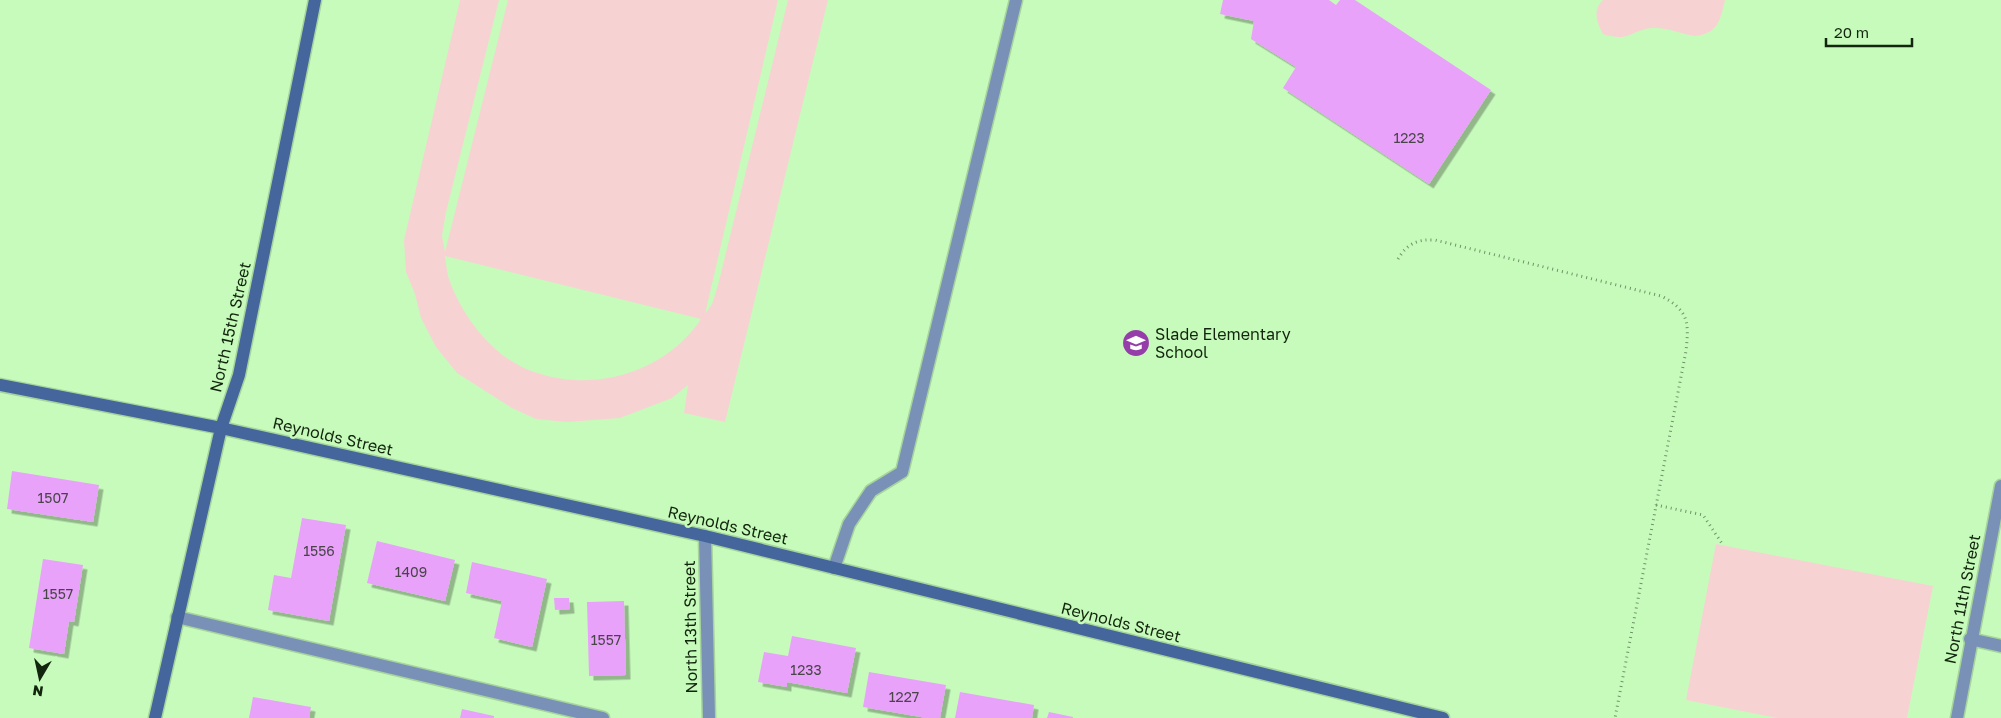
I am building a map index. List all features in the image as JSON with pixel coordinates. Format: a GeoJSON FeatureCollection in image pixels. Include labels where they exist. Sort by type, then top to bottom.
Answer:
{"type":"FeatureCollection","features":[{"type":"Feature","properties":{"kind":"main road","name":"North 15th Street"},"geometry":{"type":"LineString","coordinates":[[155,718],[221,428],[239,375],[315,0]]}},
{"type":"Feature","properties":{"kind":"main road","name":"Reynolds Street"},"geometry":{"type":"LineString","coordinates":[[0,385],[221,428],[705,536],[1443,718]]}},
{"type":"Feature","properties":{"kind":"street"},"geometry":{"type":"LineString","coordinates":[[834,568],[848,524],[871,491],[902,472],[1016,0]]}},
{"type":"Feature","properties":{"kind":"street","name":"North 11th Street"},"geometry":{"type":"LineString","coordinates":[[1956,718],[2001,486]]}},
{"type":"Feature","properties":{"kind":"street","name":"North 13th Street"},"geometry":{"type":"LineString","coordinates":[[705,536],[709,718]]}},
{"type":"Feature","properties":{"kind":"street"},"geometry":{"type":"LineString","coordinates":[[177,617],[603,718]]}},
{"type":"Feature","properties":{"kind":"street"},"geometry":{"type":"LineString","coordinates":[[1970,639],[2001,646]]}},
{"type":"Feature","properties":{"kind":"path"},"geometry":{"type":"LineString","coordinates":[[1398,259],[1403,251],[1412,243],[1422,239],[1434,240],[1661,296],[1675,303],[1682,312],[1688,330],[1686,351],[1615,718]]}},
{"type":"Feature","properties":{"kind":"path"},"geometry":{"type":"LineString","coordinates":[[1656,505],[1703,515],[1723,545]]}},
{"type":"Feature","properties":{"kind":"shaded area"},"geometry":{"type":"Polygon","coordinates":[[[460,0],[499,0],[446,212],[442,236],[445,252],[508,0],[778,0],[705,314],[712,304],[718,285],[788,0],[828,0],[725,422],[684,413],[688,385],[672,398],[620,418],[567,422],[536,419],[512,408],[457,373],[436,347],[421,318],[415,294],[406,272],[404,240],[460,0]],[[445,256],[449,279],[455,295],[478,331],[510,360],[522,367],[546,376],[571,380],[596,380],[644,367],[666,355],[685,339],[701,319],[445,256]]]}},
{"type":"Feature","properties":{"kind":"shaded area"},"geometry":{"type":"Polygon","coordinates":[[[1603,0],[1725,0],[1720,19],[1714,29],[1709,32],[1695,36],[1653,28],[1619,37],[1603,34],[1597,21],[1598,8],[1603,0]]]}},
{"type":"Feature","properties":{"kind":"shaded area"},"geometry":{"type":"Polygon","coordinates":[[[1716,544],[1933,586],[1907,718],[1777,718],[1686,700],[1716,544]]]}},
{"type":"Feature","properties":{"kind":"building"},"geometry":{"type":"Polygon","coordinates":[[[1223,0],[1329,0],[1336,5],[1340,0],[1355,0],[1491,90],[1429,184],[1283,88],[1296,67],[1251,39],[1254,21],[1220,14],[1223,0]]]}},
{"type":"Feature","properties":{"kind":"building"},"geometry":{"type":"Polygon","coordinates":[[[12,471],[99,485],[93,522],[7,509],[12,471]]]}},
{"type":"Feature","properties":{"kind":"building"},"geometry":{"type":"Polygon","coordinates":[[[302,518],[346,525],[329,621],[268,610],[274,575],[291,578],[302,518]]]}},
{"type":"Feature","properties":{"kind":"building"},"geometry":{"type":"Polygon","coordinates":[[[377,541],[455,560],[445,601],[367,583],[377,541]]]}},
{"type":"Feature","properties":{"kind":"building"},"geometry":{"type":"Polygon","coordinates":[[[43,559],[83,565],[74,622],[69,621],[64,654],[29,648],[43,559]]]}},
{"type":"Feature","properties":{"kind":"building"},"geometry":{"type":"Polygon","coordinates":[[[472,562],[547,579],[532,647],[494,638],[502,601],[466,593],[472,562]]]}},
{"type":"Feature","properties":{"kind":"building"},"geometry":{"type":"Polygon","coordinates":[[[554,598],[569,598],[570,609],[555,610],[554,598]]]}},
{"type":"Feature","properties":{"kind":"building"},"geometry":{"type":"Polygon","coordinates":[[[624,601],[626,675],[589,676],[587,602],[624,601]]]}},
{"type":"Feature","properties":{"kind":"building"},"geometry":{"type":"Polygon","coordinates":[[[792,636],[856,648],[847,693],[787,682],[787,687],[758,682],[764,652],[788,656],[792,636]]]}},
{"type":"Feature","properties":{"kind":"building"},"geometry":{"type":"Polygon","coordinates":[[[869,672],[946,685],[940,718],[927,718],[863,707],[869,672]]]}},
{"type":"Feature","properties":{"kind":"building"},"geometry":{"type":"Polygon","coordinates":[[[960,692],[1034,705],[1032,718],[955,718],[960,692]]]}},
{"type":"Feature","properties":{"kind":"building"},"geometry":{"type":"Polygon","coordinates":[[[253,697],[311,707],[309,718],[249,718],[253,697]]]}},
{"type":"Feature","properties":{"kind":"building"},"geometry":{"type":"Polygon","coordinates":[[[462,709],[494,716],[494,718],[460,718],[462,709]]]}},
{"type":"Feature","properties":{"kind":"building"},"geometry":{"type":"Polygon","coordinates":[[[1049,712],[1073,717],[1073,718],[1047,718],[1049,712]]]}},
{"type":"Feature","properties":{"kind":"place","name":"Slade Elementary School"},"geometry":{"type":"Point","coordinates":[1136,343]}}]}
